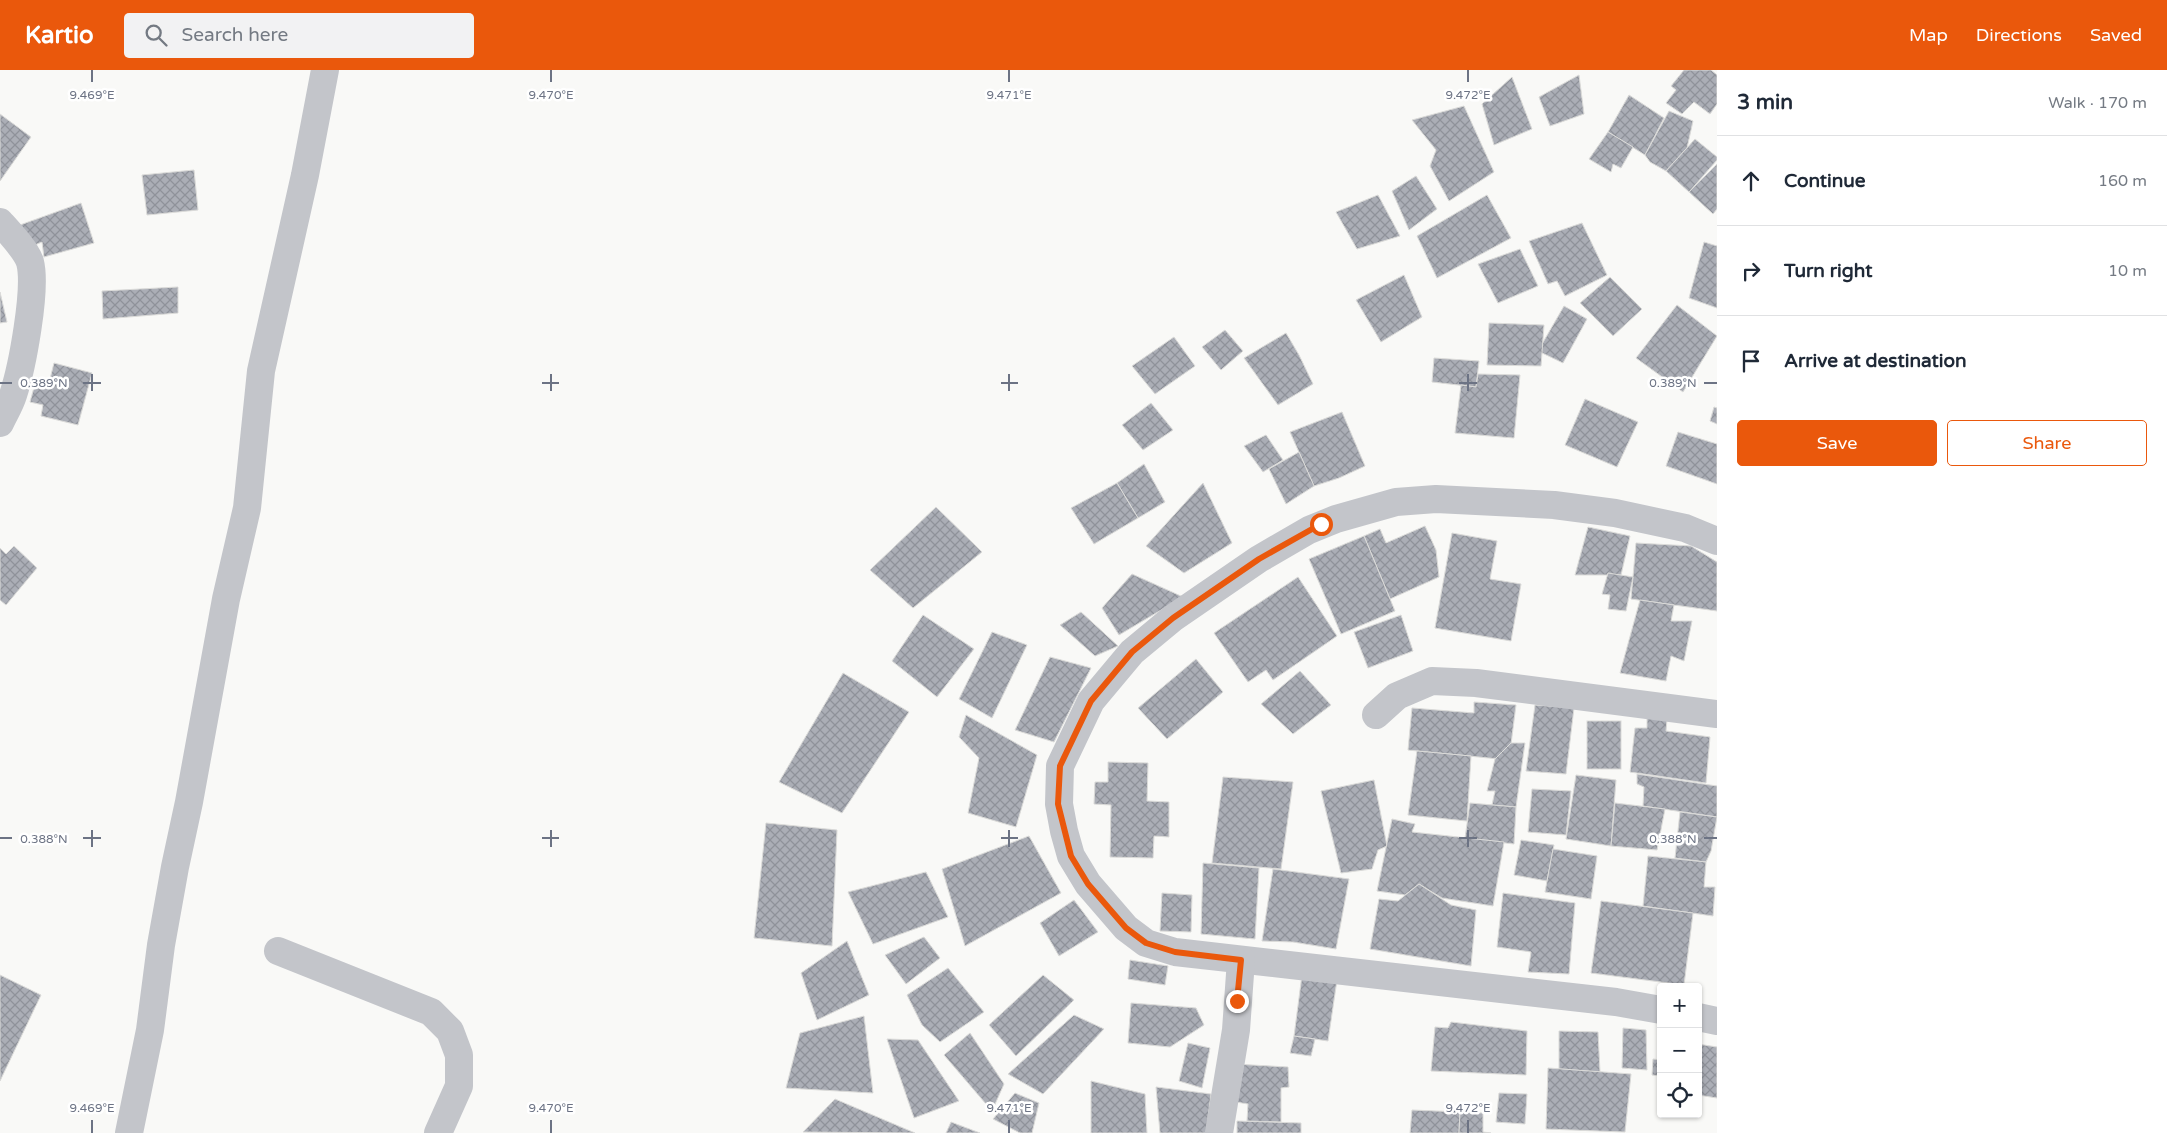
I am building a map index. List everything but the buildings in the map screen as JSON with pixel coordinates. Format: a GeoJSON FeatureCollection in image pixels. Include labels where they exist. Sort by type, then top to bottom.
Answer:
{"type":"FeatureCollection","features":[{"type":"Feature","properties":{"kind":"street"},"geometry":{"type":"LineString","coordinates":[[129,1133],[150,1030],[161,945],[175,866],[189,802],[226,600],[246,508],[261,371],[305,175],[325,70]]}},
{"type":"Feature","properties":{"kind":"street"},"geometry":{"type":"LineString","coordinates":[[0,222],[30,262],[31,283],[23,351],[13,396],[0,423]]}},
{"type":"Feature","properties":{"kind":"street"},"geometry":{"type":"LineString","coordinates":[[1657,1009],[1616,1002],[1175,952],[1146,943],[1126,928],[1088,884],[1071,856],[1058,804],[1060,766],[1091,701],[1132,652],[1173,618],[1282,544],[1321,524],[1396,502],[1436,499],[1564,506],[1615,513],[1685,528],[1717,541]]}},
{"type":"Feature","properties":{"kind":"street"},"geometry":{"type":"LineString","coordinates":[[1376,715],[1397,696],[1432,681],[1476,683],[1717,714]]}},
{"type":"Feature","properties":{"kind":"street"},"geometry":{"type":"LineString","coordinates":[[278,951],[431,1012],[450,1031],[459,1055],[459,1086],[438,1133]]}},
{"type":"Feature","properties":{"kind":"street"},"geometry":{"type":"LineString","coordinates":[[1220,1133],[1236,1030],[1241,960]]}},
{"type":"Feature","properties":{"kind":"street"},"geometry":{"type":"LineString","coordinates":[[1702,1019],[1717,1021]]}},
{"type":"Feature","properties":{"kind":"route"},"geometry":{"type":"LineString","coordinates":[[1237,1001],[1241,960],[1175,952],[1146,943],[1126,928],[1088,884],[1071,856],[1064,831],[1058,804],[1060,766],[1091,701],[1132,652],[1173,618],[1259,559],[1282,544],[1321,524]]}}]}
